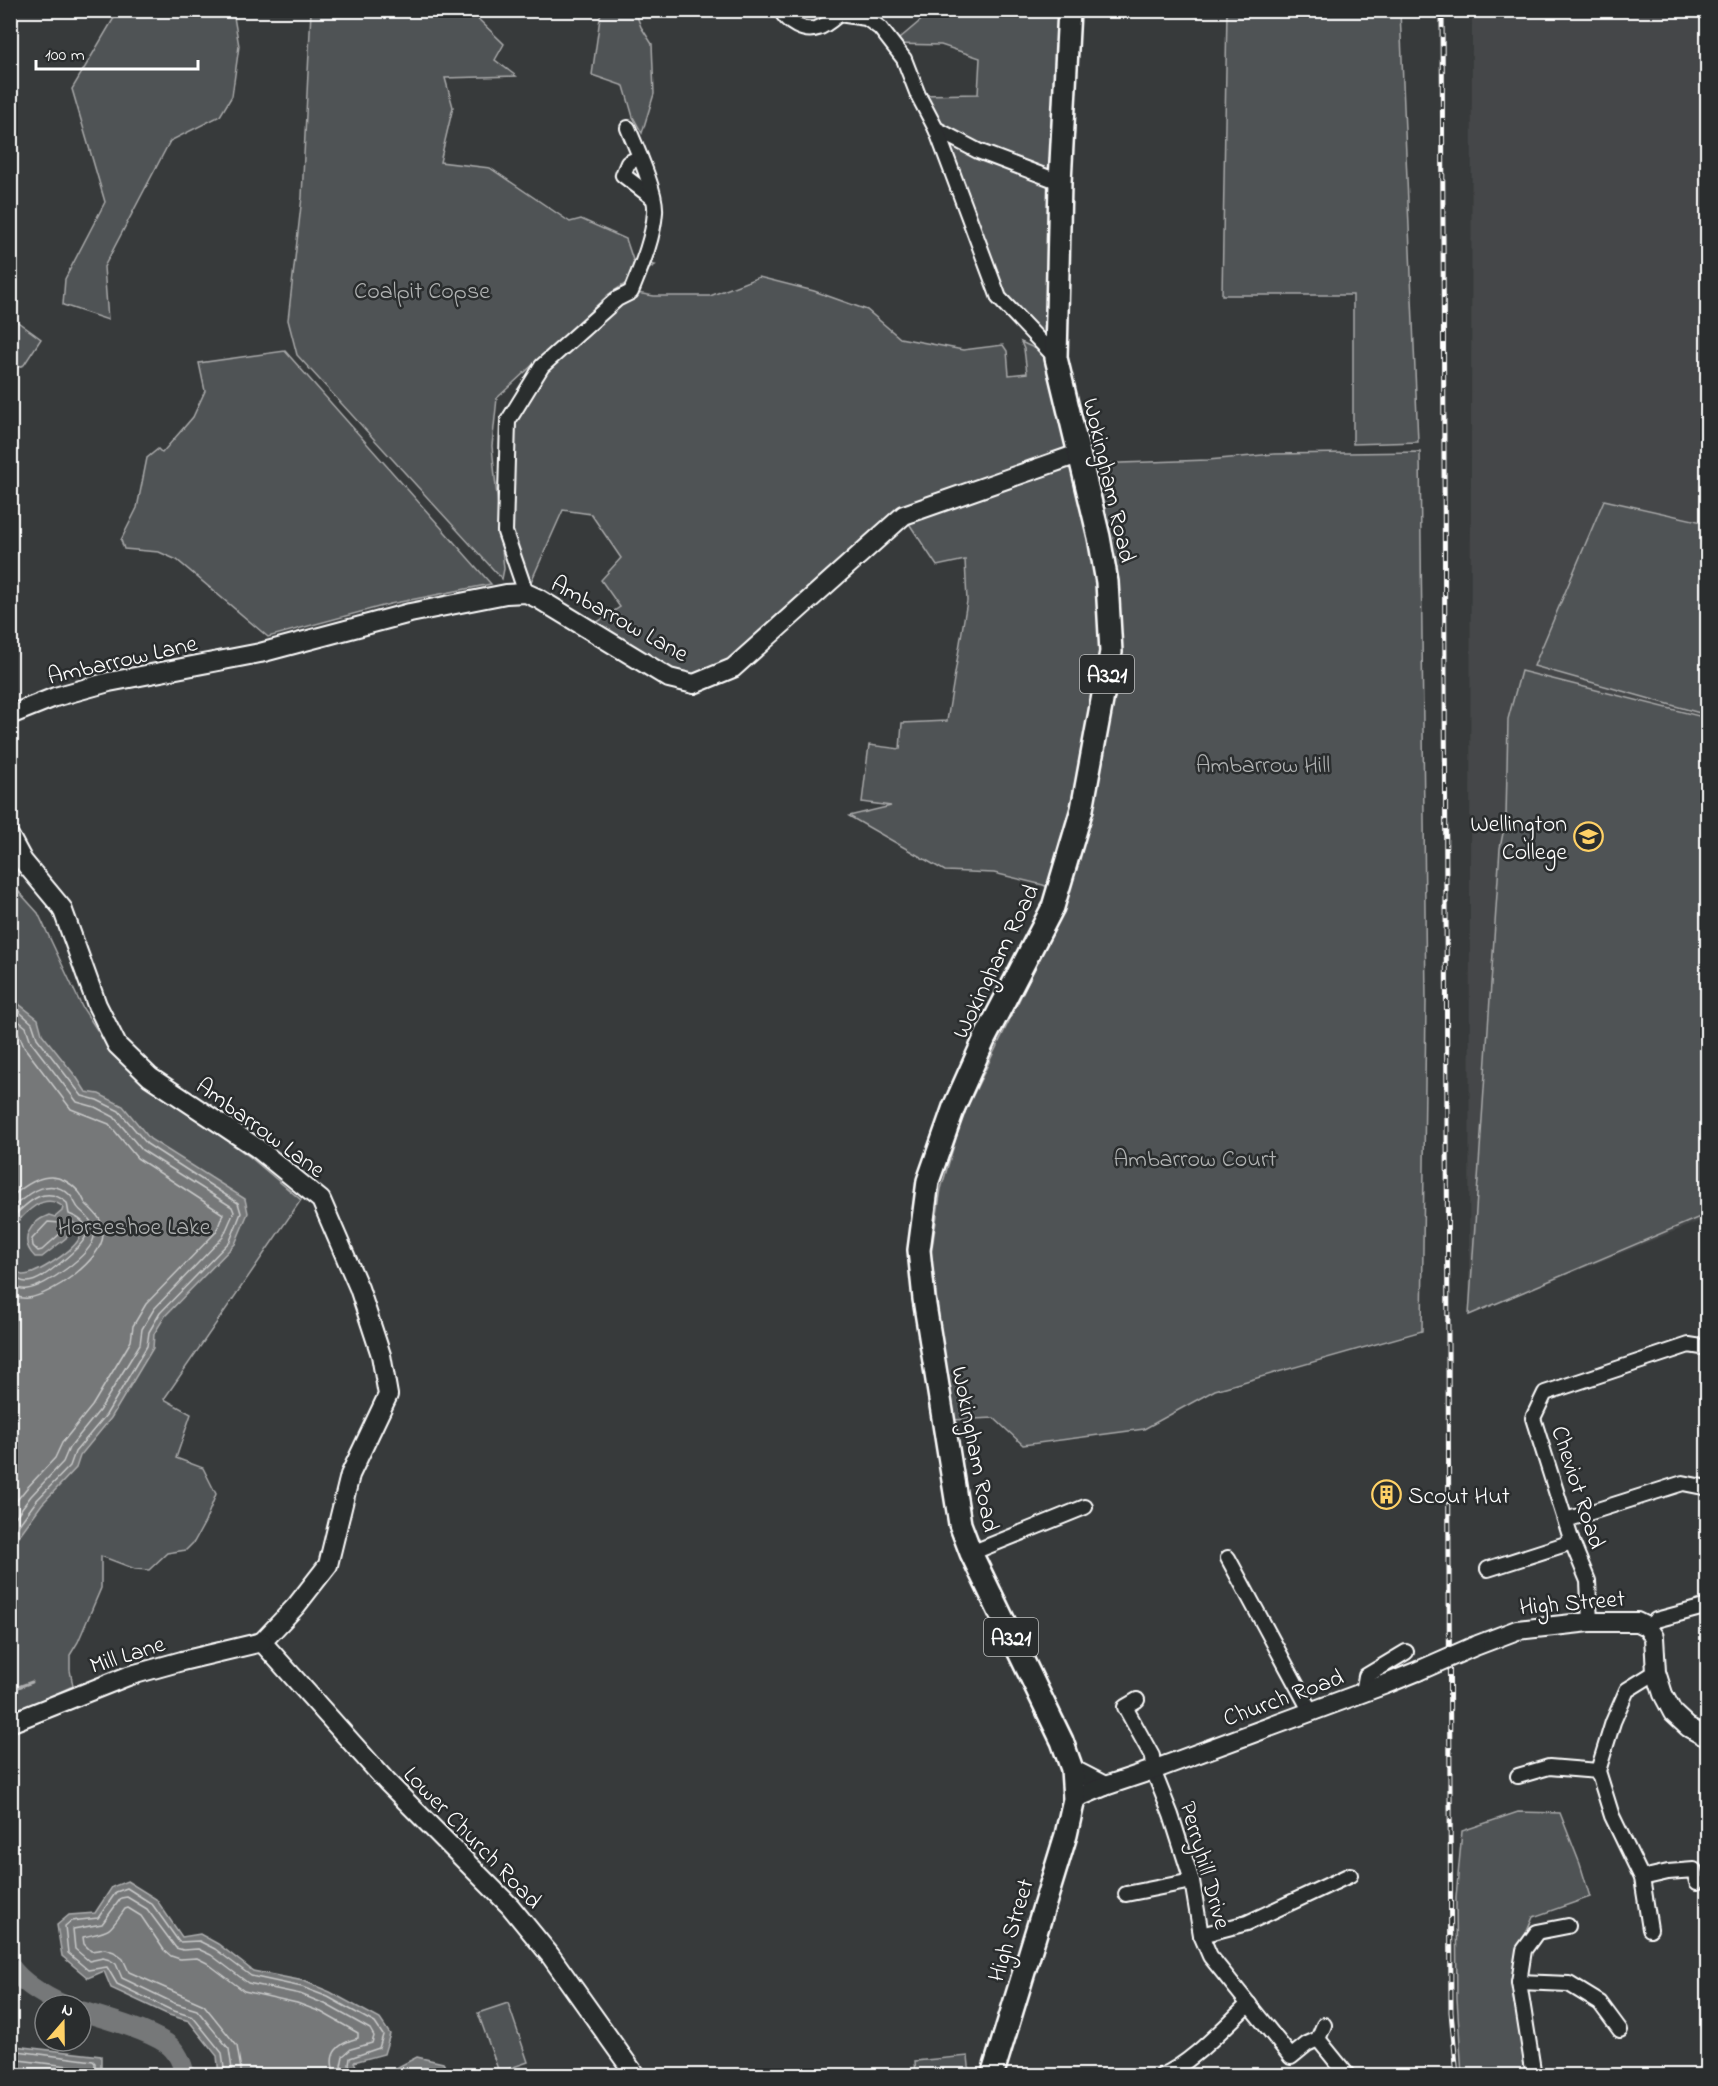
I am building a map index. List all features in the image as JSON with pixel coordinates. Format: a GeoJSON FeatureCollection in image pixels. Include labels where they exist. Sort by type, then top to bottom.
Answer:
{"type":"FeatureCollection","features":[{"type":"Feature","properties":{"kind":"main road","name":"Wokingham Road"},"geometry":{"type":"LineString","coordinates":[[1069,10],[1060,182],[1056,358],[1099,537],[1107,582],[1111,652],[1082,809],[1053,907],[986,1038],[954,1107],[928,1181],[919,1250],[924,1299],[960,1524],[971,1553],[1062,1741],[1072,1769],[1074,1799]]}},
{"type":"Feature","properties":{"kind":"main road","name":"High Street"},"geometry":{"type":"LineString","coordinates":[[992,2076],[1066,1835],[1074,1799]]}},
{"type":"Feature","properties":{"kind":"street"},"geometry":{"type":"LineString","coordinates":[[781,10],[784,18],[796,27],[817,29],[837,12],[866,18],[880,28],[904,59],[918,95],[936,129],[999,298],[1056,358]]}},
{"type":"Feature","properties":{"kind":"street"},"geometry":{"type":"LineString","coordinates":[[526,593],[505,532],[508,421],[542,366],[617,299],[630,292],[647,250],[656,210],[647,176],[628,128]]}},
{"type":"Feature","properties":{"kind":"street"},"geometry":{"type":"LineString","coordinates":[[936,129],[978,151],[1060,182]]}},
{"type":"Feature","properties":{"kind":"street"},"geometry":{"type":"LineString","coordinates":[[640,157],[628,163],[623,175],[652,198]]}},
{"type":"Feature","properties":{"kind":"street","name":"Ambarrow Lane"},"geometry":{"type":"LineString","coordinates":[[10,716],[55,697],[109,682],[260,654],[410,613],[506,594],[526,593],[669,678],[694,684],[733,668],[904,515],[1078,454]]}},
{"type":"Feature","properties":{"kind":"street","name":"Ambarrow Lane"},"geometry":{"type":"LineString","coordinates":[[10,837],[23,861],[62,908],[97,1005],[117,1045],[150,1077],[257,1148],[321,1200],[359,1288],[381,1355],[388,1395],[350,1474],[328,1565],[296,1606],[262,1642]]}},
{"type":"Feature","properties":{"kind":"street","name":"Cheviot Road"},"geometry":{"type":"LineString","coordinates":[[1590,1622],[1588,1581],[1572,1542],[1533,1418],[1545,1393],[1689,1345],[1707,1346]]}},
{"type":"Feature","properties":{"kind":"street"},"geometry":{"type":"LineString","coordinates":[[1566,1520],[1683,1483],[1707,1488]]}},
{"type":"Feature","properties":{"kind":"street"},"geometry":{"type":"LineString","coordinates":[[971,1553],[1085,1507]]}},
{"type":"Feature","properties":{"kind":"street"},"geometry":{"type":"LineString","coordinates":[[1488,1569],[1572,1542]]}},
{"type":"Feature","properties":{"kind":"street"},"geometry":{"type":"LineString","coordinates":[[1228,1558],[1311,1712]]}},
{"type":"Feature","properties":{"kind":"street"},"geometry":{"type":"LineString","coordinates":[[1647,1627],[1656,1620],[1707,1606]]}},
{"type":"Feature","properties":{"kind":"street","name":"High Street"},"geometry":{"type":"LineString","coordinates":[[1475,1646],[1517,1630],[1590,1622],[1637,1622],[1647,1627],[1654,1637],[1656,1672],[1662,1694],[1673,1713],[1688,1727],[1707,1738]]}},
{"type":"Feature","properties":{"kind":"street","name":"Mill Lane"},"geometry":{"type":"LineString","coordinates":[[10,1723],[128,1676],[182,1660],[262,1642]]}},
{"type":"Feature","properties":{"kind":"street","name":"Lower Church Road"},"geometry":{"type":"LineString","coordinates":[[262,1642],[387,1782],[510,1906],[550,1955],[636,2076]]}},
{"type":"Feature","properties":{"kind":"street","name":"Church Road"},"geometry":{"type":"LineString","coordinates":[[1074,1799],[1363,1693],[1475,1646]]}},
{"type":"Feature","properties":{"kind":"street"},"geometry":{"type":"LineString","coordinates":[[1363,1693],[1366,1676],[1406,1652]]}},
{"type":"Feature","properties":{"kind":"street"},"geometry":{"type":"LineString","coordinates":[[1650,1929],[1642,1878],[1612,1816],[1598,1771],[1613,1722],[1627,1690],[1656,1672]]}},
{"type":"Feature","properties":{"kind":"street","name":"Perryhill Drive"},"geometry":{"type":"LineString","coordinates":[[1137,1700],[1125,1707],[1152,1756],[1153,1770],[1171,1815],[1192,1881],[1201,1935],[1210,1956],[1291,2056],[1318,2039]]}},
{"type":"Feature","properties":{"kind":"street"},"geometry":{"type":"LineString","coordinates":[[1518,1776],[1549,1767],[1598,1771]]}},
{"type":"Feature","properties":{"kind":"street"},"geometry":{"type":"LineString","coordinates":[[1072,1769],[1105,1786]]}},
{"type":"Feature","properties":{"kind":"street"},"geometry":{"type":"LineString","coordinates":[[1642,1878],[1668,1872],[1694,1870],[1697,1882]]}},
{"type":"Feature","properties":{"kind":"street"},"geometry":{"type":"LineString","coordinates":[[1201,1935],[1247,1923],[1350,1875]]}},
{"type":"Feature","properties":{"kind":"street"},"geometry":{"type":"LineString","coordinates":[[1126,1893],[1192,1881]]}},
{"type":"Feature","properties":{"kind":"street"},"geometry":{"type":"LineString","coordinates":[[1534,2076],[1519,1982],[1524,1950],[1537,1932],[1568,1926]]}},
{"type":"Feature","properties":{"kind":"street"},"geometry":{"type":"LineString","coordinates":[[1519,1982],[1569,1984],[1600,2003],[1620,2030]]}},
{"type":"Feature","properties":{"kind":"street"},"geometry":{"type":"LineString","coordinates":[[1161,2076],[1184,2062],[1249,2004]]}},
{"type":"Feature","properties":{"kind":"street"},"geometry":{"type":"LineString","coordinates":[[1323,2025],[1318,2039],[1348,2076]]}},
{"type":"Feature","properties":{"kind":"shaded area","name":"Wellington College"},"geometry":{"type":"Polygon","coordinates":[[[1472,11],[1707,11],[1707,1218],[1469,1315],[1472,11]]]}},
{"type":"Feature","properties":{"kind":"green space"},"geometry":{"type":"Polygon","coordinates":[[[118,11],[233,11],[239,46],[232,96],[220,116],[170,141],[104,267],[108,320],[63,305],[65,279],[105,202],[72,89],[118,11]]]}},
{"type":"Feature","properties":{"kind":"green space","name":"Coalpit Copse"},"geometry":{"type":"Polygon","coordinates":[[[311,11],[470,11],[504,44],[495,60],[516,76],[445,78],[453,107],[440,162],[490,168],[570,222],[581,219],[626,239],[633,260],[655,265],[609,294],[497,398],[492,446],[504,569],[502,579],[297,355],[288,320],[302,197],[311,11]]]}},
{"type":"Feature","properties":{"kind":"green space"},"geometry":{"type":"Polygon","coordinates":[[[601,11],[635,11],[641,27],[652,44],[654,94],[642,133],[633,117],[624,86],[592,75],[601,11]]]}},
{"type":"Feature","properties":{"kind":"green space"},"geometry":{"type":"Polygon","coordinates":[[[932,11],[1069,11],[1056,358],[1111,652],[1058,891],[994,873],[945,871],[849,816],[891,806],[862,802],[869,745],[900,749],[902,723],[947,721],[967,601],[965,560],[937,566],[904,516],[733,668],[694,684],[587,629],[620,607],[601,580],[621,558],[591,514],[563,510],[526,593],[505,532],[508,421],[542,366],[631,292],[654,296],[710,296],[759,277],[814,291],[867,310],[900,338],[963,350],[1003,345],[1007,351],[1009,375],[1027,373],[1021,342],[1054,357],[999,298],[918,95],[978,94],[980,58],[941,45],[893,44],[932,11]]]}},
{"type":"Feature","properties":{"kind":"green space"},"geometry":{"type":"Polygon","coordinates":[[[1227,11],[1400,11],[1418,442],[1353,444],[1353,295],[1222,295],[1227,11]]]}},
{"type":"Feature","properties":{"kind":"green space"},"geometry":{"type":"Polygon","coordinates":[[[11,317],[41,339],[24,365],[11,370],[11,317]]]}},
{"type":"Feature","properties":{"kind":"green space"},"geometry":{"type":"Polygon","coordinates":[[[285,351],[491,584],[390,604],[268,637],[177,560],[159,552],[124,549],[121,540],[137,508],[147,458],[158,449],[162,453],[193,417],[205,391],[199,363],[285,351]]]}},
{"type":"Feature","properties":{"kind":"green space"},"geometry":{"type":"Polygon","coordinates":[[[1420,452],[1426,1002],[1422,1331],[1215,1390],[1144,1429],[1023,1445],[994,1418],[952,1420],[931,1254],[941,1189],[962,1118],[1040,957],[1067,884],[1120,652],[1092,464],[1208,460],[1274,454],[1420,452]]]}},
{"type":"Feature","properties":{"kind":"green space"},"geometry":{"type":"Polygon","coordinates":[[[1604,500],[1707,523],[1707,715],[1534,666],[1604,500]]]}},
{"type":"Feature","properties":{"kind":"green space"},"geometry":{"type":"Polygon","coordinates":[[[1521,671],[1707,718],[1707,1214],[1469,1315],[1500,848],[1506,818],[1508,719],[1521,671]]]}},
{"type":"Feature","properties":{"kind":"green space","name":"Horseshoe Lake"},"geometry":{"type":"Polygon","coordinates":[[[10,882],[38,913],[82,1007],[111,1051],[146,1083],[250,1157],[301,1200],[164,1399],[191,1414],[176,1458],[203,1468],[216,1494],[194,1542],[186,1550],[167,1553],[149,1570],[135,1569],[101,1556],[101,1588],[78,1642],[70,1655],[73,1686],[11,1714],[10,882]]]}},
{"type":"Feature","properties":{"kind":"green space"},"geometry":{"type":"Polygon","coordinates":[[[1518,1812],[1560,1813],[1590,1897],[1533,1917],[1516,1957],[1513,1998],[1529,2075],[1462,2075],[1457,1998],[1456,1898],[1462,1831],[1518,1812]]]}},
{"type":"Feature","properties":{"kind":"green space"},"geometry":{"type":"Polygon","coordinates":[[[508,2003],[528,2062],[499,2072],[478,2013],[508,2003]]]}},
{"type":"Feature","properties":{"kind":"green space"},"geometry":{"type":"Polygon","coordinates":[[[968,2056],[970,2075],[916,2075],[915,2061],[968,2056]]]}},
{"type":"Feature","properties":{"kind":"water","name":"Horseshoe Lake"},"geometry":{"type":"Polygon","coordinates":[[[10,970],[16,984],[19,1004],[38,1019],[42,1034],[86,1092],[99,1094],[123,1106],[150,1139],[245,1199],[248,1213],[235,1244],[165,1316],[154,1334],[153,1348],[111,1418],[80,1456],[76,1468],[42,1504],[11,1547],[11,1265],[22,1275],[36,1271],[55,1261],[72,1248],[80,1236],[80,1231],[71,1221],[68,1223],[66,1238],[42,1257],[35,1257],[27,1244],[28,1232],[42,1218],[49,1215],[55,1217],[63,1207],[56,1202],[49,1201],[28,1211],[11,1229],[10,970]]]}},
{"type":"Feature","properties":{"kind":"water"},"geometry":{"type":"Polygon","coordinates":[[[127,1881],[156,1899],[182,1937],[200,1934],[218,1944],[253,1971],[304,1981],[380,2019],[390,2034],[384,2054],[354,2062],[361,2075],[219,2075],[217,2056],[189,2021],[169,2015],[111,1988],[104,1971],[88,1978],[62,1956],[57,1925],[69,1915],[95,1913],[112,1887],[127,1881]]]}},
{"type":"Feature","properties":{"kind":"water"},"geometry":{"type":"Polygon","coordinates":[[[10,2036],[15,2046],[33,2048],[33,2053],[75,2053],[101,2056],[101,2075],[11,2075],[10,2036]]]}},
{"type":"Feature","properties":{"kind":"water"},"geometry":{"type":"Polygon","coordinates":[[[417,2057],[443,2063],[451,2075],[388,2075],[392,2070],[417,2057]]]}},
{"type":"Feature","properties":{"kind":"waterway"},"geometry":{"type":"LineString","coordinates":[[10,1690],[32,1682]]}},
{"type":"Feature","properties":{"kind":"waterway"},"geometry":{"type":"LineString","coordinates":[[10,1966],[41,1993]]}},
{"type":"Feature","properties":{"kind":"waterway"},"geometry":{"type":"LineString","coordinates":[[93,2015],[136,2029],[166,2043],[179,2058],[185,2076]]}},
{"type":"Feature","properties":{"kind":"railway"},"geometry":{"type":"LineString","coordinates":[[1442,10],[1451,2012],[1457,2076]]}},
{"type":"Feature","properties":{"kind":"place","name":"Wellington College"},"geometry":{"type":"Point","coordinates":[1588,837]}},
{"type":"Feature","properties":{"kind":"place","name":"Scout Hut"},"geometry":{"type":"Point","coordinates":[1387,1495]}},
{"type":"Feature","properties":{"kind":"park label","name":"Ambarrow Hill"},"geometry":{"type":"Point","coordinates":[1263,764]}},
{"type":"Feature","properties":{"kind":"park label","name":"Ambarrow Court"},"geometry":{"type":"Point","coordinates":[1195,1158]}}]}
